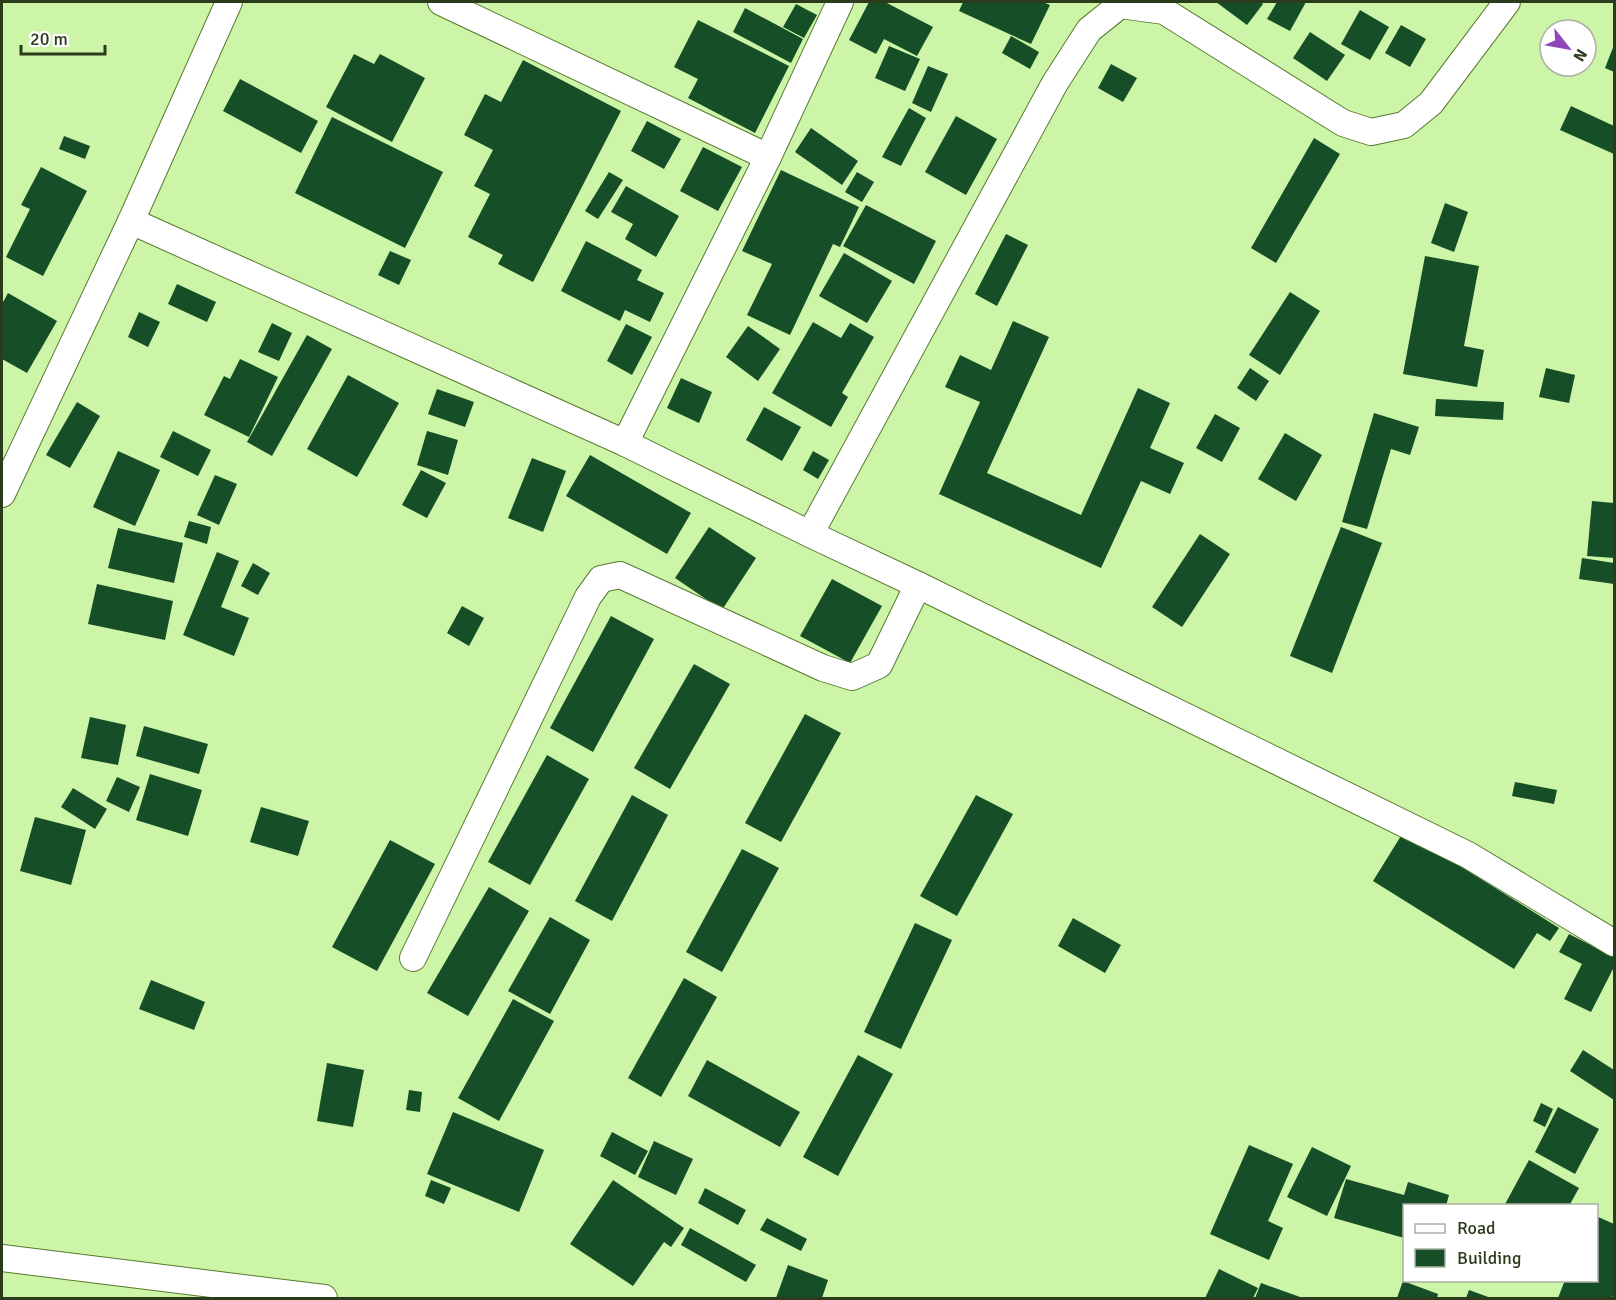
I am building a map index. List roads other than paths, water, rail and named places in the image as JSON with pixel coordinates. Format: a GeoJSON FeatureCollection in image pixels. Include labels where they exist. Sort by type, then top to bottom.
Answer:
{"type":"FeatureCollection","features":[{"type":"Feature","properties":{"kind":"street"},"geometry":{"type":"LineString","coordinates":[[2,494],[131,221],[229,2]]}},
{"type":"Feature","properties":{"kind":"street"},"geometry":{"type":"LineString","coordinates":[[441,2],[768,157]]}},
{"type":"Feature","properties":{"kind":"street"},"geometry":{"type":"LineString","coordinates":[[625,443],[768,157],[840,2]]}},
{"type":"Feature","properties":{"kind":"street"},"geometry":{"type":"LineString","coordinates":[[810,534],[1054,83],[1089,30],[1120,5],[1164,11],[1343,123],[1371,132],[1404,125],[1431,103],[1507,2]]}},
{"type":"Feature","properties":{"kind":"street"},"geometry":{"type":"LineString","coordinates":[[131,221],[625,443],[918,585],[1468,855],[1614,943]]}},
{"type":"Feature","properties":{"kind":"street"},"geometry":{"type":"LineString","coordinates":[[413,958],[588,597],[601,579],[620,575],[823,668],[852,677],[879,665],[918,585]]}},
{"type":"Feature","properties":{"kind":"street"},"geometry":{"type":"LineString","coordinates":[[2,1258],[324,1299]]}}]}
